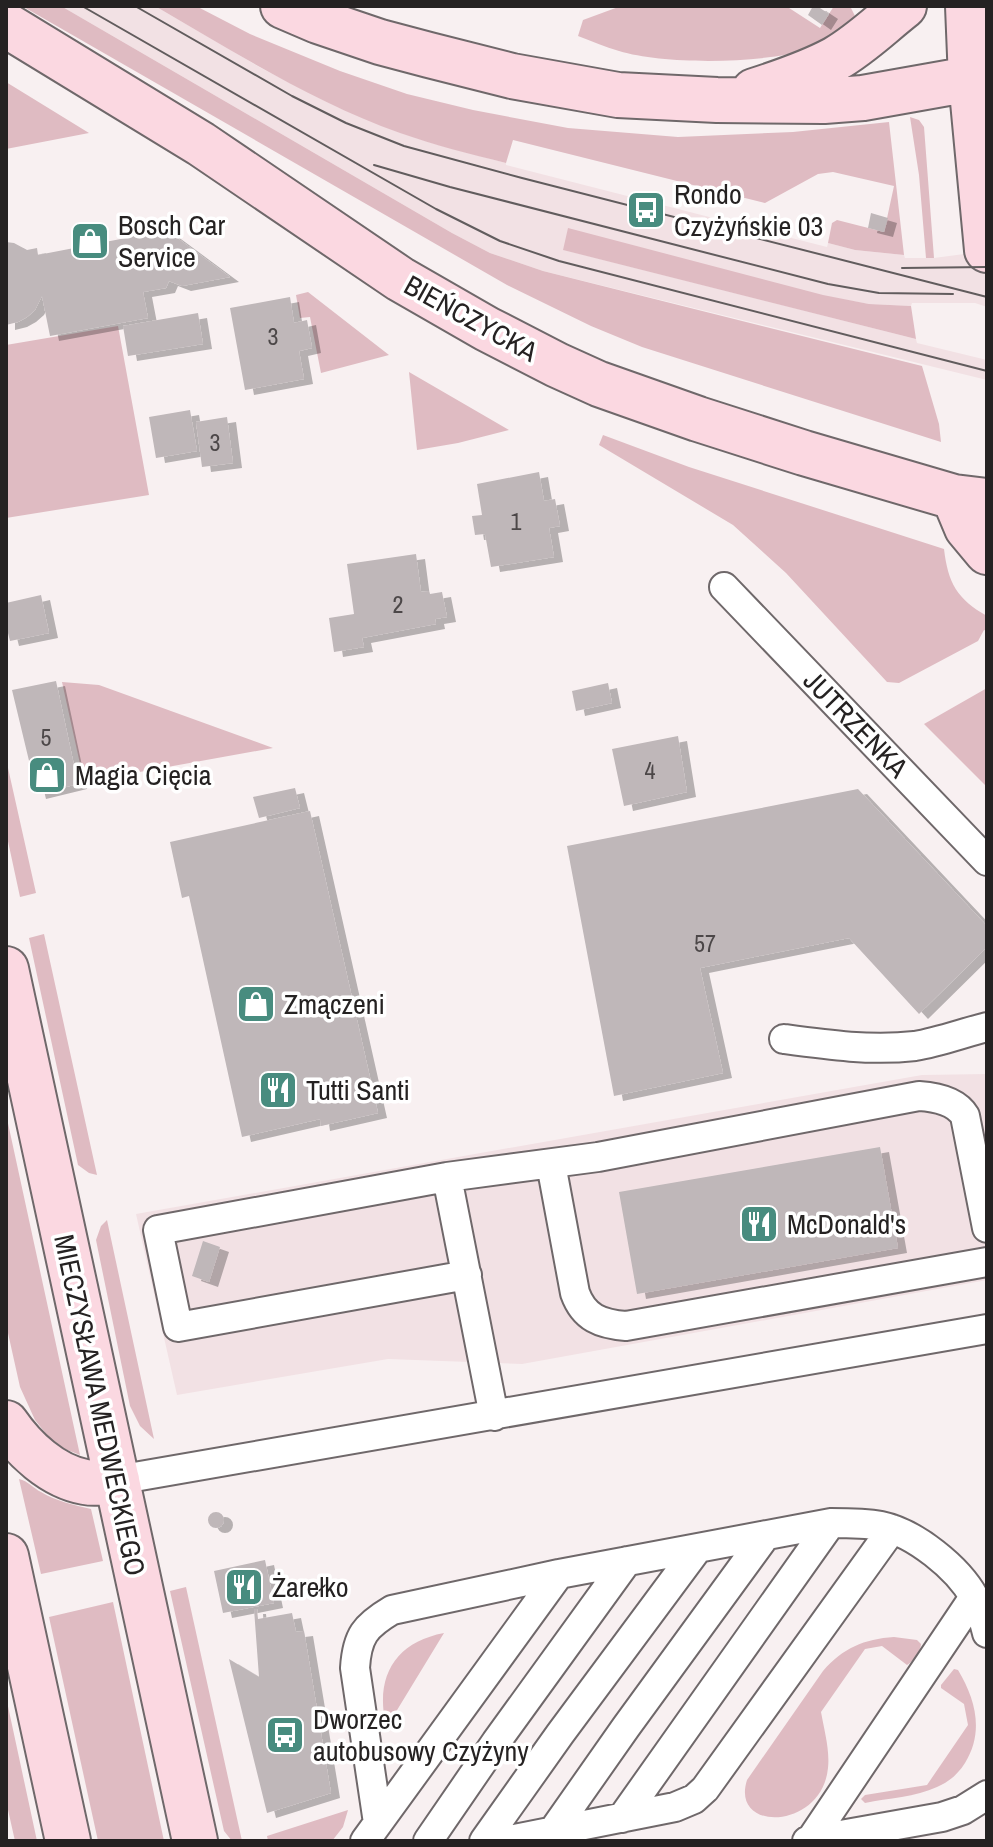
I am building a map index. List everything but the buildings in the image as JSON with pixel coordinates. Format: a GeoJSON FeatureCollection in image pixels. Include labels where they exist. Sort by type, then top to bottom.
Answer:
{"type":"FeatureCollection","features":[{"type":"Feature","properties":{"kind":"main road"},"geometry":{"type":"LineString","coordinates":[[283,6],[380,42],[512,76],[618,95],[824,101],[863,98],[979,78]]}},
{"type":"Feature","properties":{"kind":"main road"},"geometry":{"type":"LineString","coordinates":[[717,100],[775,85],[836,59],[904,6]]}},
{"type":"Feature","properties":{"kind":"main road"},"geometry":{"type":"LineString","coordinates":[[968,6],[979,78],[987,250]]}},
{"type":"Feature","properties":{"kind":"main road","name":"BIEŃCZYCKA"},"geometry":{"type":"LineString","coordinates":[[17,35],[201,144],[400,279],[557,365],[599,384],[698,419],[804,453],[970,499]]}},
{"type":"Feature","properties":{"kind":"main road"},"geometry":{"type":"LineString","coordinates":[[970,499],[967,528],[987,552]]}},
{"type":"Feature","properties":{"kind":"main road","name":"MIECZYSŁAWA MEDWECKIEGO"},"geometry":{"type":"LineString","coordinates":[[6,969],[195,1841]]}},
{"type":"Feature","properties":{"kind":"main road"},"geometry":{"type":"LineString","coordinates":[[6,1423],[17,1439],[55,1470],[85,1482],[117,1480]]}},
{"type":"Feature","properties":{"kind":"main road"},"geometry":{"type":"LineString","coordinates":[[6,1556],[68,1841]]}},
{"type":"Feature","properties":{"kind":"lane","name":"JUTRZENKA"},"geometry":{"type":"LineString","coordinates":[[724,587],[987,861]]}},
{"type":"Feature","properties":{"kind":"lane"},"geometry":{"type":"LineString","coordinates":[[784,1039],[845,1048],[884,1048],[918,1045],[987,1027]]}},
{"type":"Feature","properties":{"kind":"lane"},"geometry":{"type":"LineString","coordinates":[[467,1275],[178,1327],[158,1230],[447,1177],[598,1157],[919,1096],[932,1097],[955,1106],[965,1116],[987,1228]]}},
{"type":"Feature","properties":{"kind":"lane"},"geometry":{"type":"LineString","coordinates":[[551,1164],[580,1307],[600,1321],[613,1325],[626,1326],[987,1262]]}},
{"type":"Feature","properties":{"kind":"lane"},"geometry":{"type":"LineString","coordinates":[[447,1177],[494,1416]]}},
{"type":"Feature","properties":{"kind":"lane"},"geometry":{"type":"LineString","coordinates":[[117,1480],[987,1329]]}},
{"type":"Feature","properties":{"kind":"lane"},"geometry":{"type":"LineString","coordinates":[[622,1818],[831,1523]]}},
{"type":"Feature","properties":{"kind":"lane"},"geometry":{"type":"LineString","coordinates":[[371,1832],[356,1655],[362,1633],[392,1610],[559,1574],[831,1523],[892,1529],[940,1558],[974,1597],[987,1633]]}},
{"type":"Feature","properties":{"kind":"lane"},"geometry":{"type":"LineString","coordinates":[[504,1841],[622,1818],[694,1799],[705,1789],[892,1529]]}},
{"type":"Feature","properties":{"kind":"lane"},"geometry":{"type":"LineString","coordinates":[[553,1831],[766,1535]]}},
{"type":"Feature","properties":{"kind":"lane"},"geometry":{"type":"LineString","coordinates":[[484,1841],[698,1548]]}},
{"type":"Feature","properties":{"kind":"lane"},"geometry":{"type":"LineString","coordinates":[[428,1841],[627,1561]]}},
{"type":"Feature","properties":{"kind":"lane"},"geometry":{"type":"LineString","coordinates":[[371,1832],[559,1574]]}},
{"type":"Feature","properties":{"kind":"lane"},"geometry":{"type":"LineString","coordinates":[[808,1841],[974,1597]]}},
{"type":"Feature","properties":{"kind":"lane"},"geometry":{"type":"LineString","coordinates":[[808,1841],[942,1817],[963,1810],[987,1795]]}},
{"type":"Feature","properties":{"kind":"shaded area"},"geometry":{"type":"Polygon","coordinates":[[[22,6],[61,6],[490,253],[543,271],[922,366],[939,424],[941,442],[642,347],[591,326],[507,285],[22,6]]]}},
{"type":"Feature","properties":{"kind":"shaded area"},"geometry":{"type":"Polygon","coordinates":[[[61,6],[155,6],[261,68],[337,107],[398,132],[506,165],[827,247],[828,243],[855,250],[904,255],[905,258],[934,258],[987,251],[987,307],[975,303],[869,304],[564,250],[916,339],[917,343],[987,360],[987,380],[543,271],[490,253],[61,6]]]}},
{"type":"Feature","properties":{"kind":"shaded area"},"geometry":{"type":"Polygon","coordinates":[[[155,6],[196,6],[250,34],[340,71],[407,94],[568,128],[678,137],[793,132],[889,122],[904,255],[855,250],[828,243],[832,223],[837,220],[884,232],[894,186],[833,172],[818,174],[765,203],[513,140],[506,163],[413,137],[336,107],[155,6]]]}},
{"type":"Feature","properties":{"kind":"shaded area"},"geometry":{"type":"Polygon","coordinates":[[[621,6],[786,6],[820,28],[834,6],[850,6],[858,22],[809,49],[741,60],[638,56],[578,36],[583,20],[621,6]]]}},
{"type":"Feature","properties":{"kind":"shaded area"},"geometry":{"type":"Polygon","coordinates":[[[6,82],[89,133],[6,149],[6,82]]]}},
{"type":"Feature","properties":{"kind":"shaded area"},"geometry":{"type":"Polygon","coordinates":[[[910,117],[919,120],[924,127],[934,258],[926,258],[919,175],[910,117]]]}},
{"type":"Feature","properties":{"kind":"shaded area"},"geometry":{"type":"Polygon","coordinates":[[[568,228],[823,295],[869,304],[911,306],[916,339],[563,250],[568,228]]]}},
{"type":"Feature","properties":{"kind":"shaded area"},"geometry":{"type":"Polygon","coordinates":[[[308,292],[389,355],[321,373],[310,317],[300,318],[296,295],[308,292]]]}},
{"type":"Feature","properties":{"kind":"shaded area"},"geometry":{"type":"Polygon","coordinates":[[[118,326],[149,495],[6,518],[6,345],[118,326]]]}},
{"type":"Feature","properties":{"kind":"shaded area"},"geometry":{"type":"Polygon","coordinates":[[[409,372],[509,430],[417,450],[409,372]]]}},
{"type":"Feature","properties":{"kind":"shaded area"},"geometry":{"type":"Polygon","coordinates":[[[603,435],[689,467],[944,549],[951,581],[968,603],[987,616],[987,631],[984,630],[978,641],[899,683],[887,682],[786,573],[733,525],[599,445],[603,435]]]}},
{"type":"Feature","properties":{"kind":"shaded area"},"geometry":{"type":"Polygon","coordinates":[[[62,682],[99,685],[273,748],[84,782],[62,682]]]}},
{"type":"Feature","properties":{"kind":"shaded area"},"geometry":{"type":"Polygon","coordinates":[[[987,688],[987,787],[924,724],[987,688]]]}},
{"type":"Feature","properties":{"kind":"shaded area"},"geometry":{"type":"Polygon","coordinates":[[[6,759],[36,893],[20,897],[6,832],[6,759]]]}},
{"type":"Feature","properties":{"kind":"shaded area"},"geometry":{"type":"Polygon","coordinates":[[[44,934],[97,1175],[78,1165],[29,938],[44,934]]]}},
{"type":"Feature","properties":{"kind":"shaded area"},"geometry":{"type":"Polygon","coordinates":[[[987,1074],[987,1280],[522,1364],[388,1359],[177,1395],[136,1214],[922,1075],[987,1074]]]}},
{"type":"Feature","properties":{"kind":"shaded area"},"geometry":{"type":"Polygon","coordinates":[[[6,1114],[80,1455],[55,1445],[35,1420],[20,1387],[6,1324],[6,1114]]]}},
{"type":"Feature","properties":{"kind":"shaded area"},"geometry":{"type":"Polygon","coordinates":[[[107,1220],[154,1439],[140,1426],[130,1406],[96,1240],[107,1220]]]}},
{"type":"Feature","properties":{"kind":"shaded area"},"geometry":{"type":"Polygon","coordinates":[[[19,1479],[53,1498],[91,1509],[103,1561],[41,1574],[19,1479]]]}},
{"type":"Feature","properties":{"kind":"shaded area"},"geometry":{"type":"Polygon","coordinates":[[[186,1587],[242,1841],[232,1841],[224,1831],[170,1591],[186,1587]]]}},
{"type":"Feature","properties":{"kind":"shaded area"},"geometry":{"type":"Polygon","coordinates":[[[113,1602],[164,1841],[98,1841],[49,1617],[113,1602]]]}},
{"type":"Feature","properties":{"kind":"shaded area"},"geometry":{"type":"Polygon","coordinates":[[[444,1633],[391,1720],[385,1721],[384,1689],[394,1663],[402,1652],[414,1644],[444,1633]]]}},
{"type":"Feature","properties":{"kind":"shaded area"},"geometry":{"type":"Polygon","coordinates":[[[894,1637],[917,1640],[921,1644],[912,1661],[907,1665],[882,1646],[865,1649],[821,1712],[828,1768],[822,1788],[810,1803],[795,1813],[779,1817],[764,1816],[752,1809],[745,1797],[747,1780],[823,1671],[838,1656],[855,1646],[894,1637]]]}},
{"type":"Feature","properties":{"kind":"shaded area"},"geometry":{"type":"Polygon","coordinates":[[[954,1669],[958,1670],[964,1681],[975,1716],[974,1740],[965,1763],[949,1780],[929,1790],[865,1803],[861,1799],[865,1795],[927,1785],[968,1725],[964,1704],[941,1688],[954,1669]]]}},
{"type":"Feature","properties":{"kind":"shaded area"},"geometry":{"type":"Polygon","coordinates":[[[6,1697],[37,1841],[15,1841],[6,1801],[6,1697]]]}},
{"type":"Feature","properties":{"kind":"shaded area"},"geometry":{"type":"Polygon","coordinates":[[[348,1810],[343,1827],[332,1841],[268,1841],[267,1836],[348,1810]]]}},
{"type":"Feature","properties":{"kind":"tram line"},"geometry":{"type":"LineString","coordinates":[[82,6],[436,209],[500,241],[559,261],[987,371]]}},
{"type":"Feature","properties":{"kind":"tram line"},"geometry":{"type":"LineString","coordinates":[[135,6],[292,96],[346,123],[404,146],[987,297]]}},
{"type":"Feature","properties":{"kind":"tram line"},"geometry":{"type":"LineString","coordinates":[[374,165],[828,284],[879,293],[953,294]]}},
{"type":"Feature","properties":{"kind":"tram line"},"geometry":{"type":"LineString","coordinates":[[902,268],[987,267]]}},
{"type":"Feature","properties":{"kind":"place","name":"Rondo Czyżyńskie 03"},"geometry":{"type":"Point","coordinates":[646,210]}},
{"type":"Feature","properties":{"kind":"place","name":"Bosch Car Service"},"geometry":{"type":"Point","coordinates":[90,241]}},
{"type":"Feature","properties":{"kind":"place","name":"Magia Cięcia"},"geometry":{"type":"Point","coordinates":[47,775]}},
{"type":"Feature","properties":{"kind":"place","name":"Zmączeni"},"geometry":{"type":"Point","coordinates":[256,1004]}},
{"type":"Feature","properties":{"kind":"place","name":"Tutti Santi"},"geometry":{"type":"Point","coordinates":[278,1090]}},
{"type":"Feature","properties":{"kind":"place","name":"McDonald's"},"geometry":{"type":"Point","coordinates":[759,1224]}},
{"type":"Feature","properties":{"kind":"place","name":"Żarełko"},"geometry":{"type":"Point","coordinates":[244,1587]}},
{"type":"Feature","properties":{"kind":"place","name":"Dworzec autobusowy Czyżyny"},"geometry":{"type":"Point","coordinates":[285,1735]}}]}
